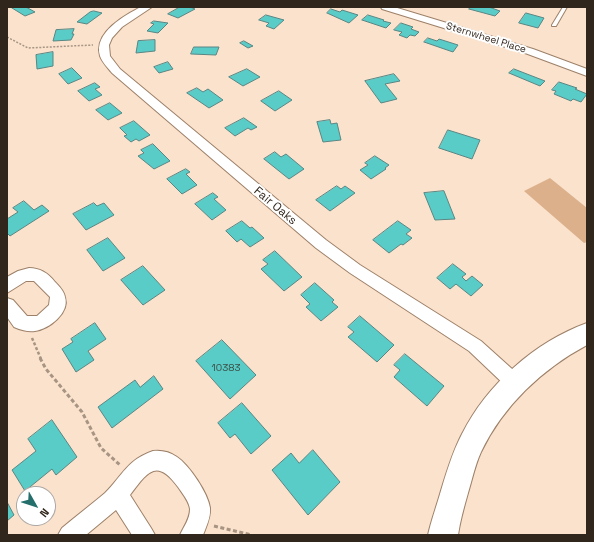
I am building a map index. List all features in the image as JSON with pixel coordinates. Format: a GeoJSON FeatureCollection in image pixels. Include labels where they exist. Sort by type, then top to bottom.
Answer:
{"type":"FeatureCollection","features":[{"type":"Feature","properties":{"kind":"street"},"geometry":{"type":"LineString","coordinates":[[104,45],[111,33],[121,22],[148,7]]}},
{"type":"Feature","properties":{"kind":"street","name":"Sternwheel Place"},"geometry":{"type":"LineString","coordinates":[[385,7],[529,51],[587,73]]}},
{"type":"Feature","properties":{"kind":"street","name":"Fair Oaks"},"geometry":{"type":"LineString","coordinates":[[104,45],[103,52],[106,61],[116,71],[321,244],[355,269],[475,346],[515,382]]}},
{"type":"Feature","properties":{"kind":"street"},"geometry":{"type":"LineString","coordinates":[[7,286],[14,280],[24,275],[37,274],[44,277],[58,296],[58,304],[54,312],[48,318],[38,323],[28,324],[20,322],[7,305]]}},
{"type":"Feature","properties":{"kind":"street"},"geometry":{"type":"LineString","coordinates":[[443,535],[459,477],[472,443],[489,414],[515,382],[542,359],[587,333]]}},
{"type":"Feature","properties":{"kind":"street"},"geometry":{"type":"LineString","coordinates":[[69,535],[118,495],[132,476],[142,466],[152,461],[161,460],[170,464],[176,470],[196,497],[200,509],[194,528]]}},
{"type":"Feature","properties":{"kind":"street"},"geometry":{"type":"LineString","coordinates":[[118,495],[144,535]]}},
{"type":"Feature","properties":{"kind":"lane"},"geometry":{"type":"LineString","coordinates":[[554,25],[565,7]]}},
{"type":"Feature","properties":{"kind":"path"},"geometry":{"type":"LineString","coordinates":[[7,37],[28,48],[104,45]]}},
{"type":"Feature","properties":{"kind":"path"},"geometry":{"type":"LineString","coordinates":[[28,324],[37,353],[46,369],[82,412],[101,448],[132,476]]}},
{"type":"Feature","properties":{"kind":"path"},"geometry":{"type":"LineString","coordinates":[[194,528],[252,535]]}},
{"type":"Feature","properties":{"kind":"shaded area"},"geometry":{"type":"Polygon","coordinates":[[[550,178],[587,208],[587,242],[584,243],[524,191],[550,178]]]}},
{"type":"Feature","properties":{"kind":"building"},"geometry":{"type":"Polygon","coordinates":[[[26,7],[35,12],[25,16],[12,8],[26,7]]]}},
{"type":"Feature","properties":{"kind":"building"},"geometry":{"type":"Polygon","coordinates":[[[180,7],[190,7],[195,9],[178,18],[168,14],[180,7]]]}},
{"type":"Feature","properties":{"kind":"building"},"geometry":{"type":"Polygon","coordinates":[[[471,7],[489,7],[500,11],[495,16],[469,9],[471,7]]]}},
{"type":"Feature","properties":{"kind":"building"},"geometry":{"type":"Polygon","coordinates":[[[331,9],[340,12],[342,10],[358,15],[349,23],[327,13],[331,9]]]}},
{"type":"Feature","properties":{"kind":"building"},"geometry":{"type":"Polygon","coordinates":[[[94,11],[102,13],[87,24],[77,22],[90,12],[94,11]]]}},
{"type":"Feature","properties":{"kind":"building"},"geometry":{"type":"Polygon","coordinates":[[[526,13],[544,18],[538,28],[519,23],[526,13]]]}},
{"type":"Feature","properties":{"kind":"building"},"geometry":{"type":"Polygon","coordinates":[[[266,15],[284,20],[274,29],[266,26],[269,23],[259,20],[266,15]]]}},
{"type":"Feature","properties":{"kind":"building"},"geometry":{"type":"Polygon","coordinates":[[[368,15],[391,23],[386,28],[362,20],[368,15]]]}},
{"type":"Feature","properties":{"kind":"building"},"geometry":{"type":"Polygon","coordinates":[[[154,21],[168,23],[158,33],[147,31],[154,24],[151,23],[154,21]]]}},
{"type":"Feature","properties":{"kind":"building"},"geometry":{"type":"Polygon","coordinates":[[[401,23],[413,27],[411,29],[419,32],[415,36],[410,35],[407,38],[399,35],[402,32],[394,30],[401,23]]]}},
{"type":"Feature","properties":{"kind":"building"},"geometry":{"type":"Polygon","coordinates":[[[74,29],[72,34],[74,34],[71,40],[53,41],[56,30],[74,29]]]}},
{"type":"Feature","properties":{"kind":"building"},"geometry":{"type":"Polygon","coordinates":[[[428,38],[437,41],[439,39],[458,45],[453,52],[424,42],[428,38]]]}},
{"type":"Feature","properties":{"kind":"building"},"geometry":{"type":"Polygon","coordinates":[[[155,40],[155,51],[136,53],[138,41],[155,40]]]}},
{"type":"Feature","properties":{"kind":"building"},"geometry":{"type":"Polygon","coordinates":[[[244,41],[253,46],[248,48],[240,43],[244,41]]]}},
{"type":"Feature","properties":{"kind":"building"},"geometry":{"type":"Polygon","coordinates":[[[194,47],[219,47],[216,55],[191,54],[194,47]]]}},
{"type":"Feature","properties":{"kind":"building"},"geometry":{"type":"Polygon","coordinates":[[[53,52],[53,66],[37,69],[36,55],[53,52]]]}},
{"type":"Feature","properties":{"kind":"building"},"geometry":{"type":"Polygon","coordinates":[[[168,62],[173,69],[159,73],[154,67],[168,62]]]}},
{"type":"Feature","properties":{"kind":"building"},"geometry":{"type":"Polygon","coordinates":[[[72,68],[82,78],[68,84],[59,74],[72,68]]]}},
{"type":"Feature","properties":{"kind":"building"},"geometry":{"type":"Polygon","coordinates":[[[247,69],[260,77],[243,86],[229,77],[247,69]]]}},
{"type":"Feature","properties":{"kind":"building"},"geometry":{"type":"Polygon","coordinates":[[[514,69],[545,81],[540,86],[509,73],[514,69]]]}},
{"type":"Feature","properties":{"kind":"building"},"geometry":{"type":"Polygon","coordinates":[[[394,74],[400,81],[385,84],[397,99],[381,103],[365,81],[394,74]]]}},
{"type":"Feature","properties":{"kind":"building"},"geometry":{"type":"Polygon","coordinates":[[[559,82],[577,88],[575,89],[587,94],[581,102],[573,99],[571,101],[554,94],[556,91],[552,90],[559,82]]]}},
{"type":"Feature","properties":{"kind":"building"},"geometry":{"type":"Polygon","coordinates":[[[95,83],[100,87],[95,89],[102,95],[89,101],[78,91],[95,83]]]}},
{"type":"Feature","properties":{"kind":"building"},"geometry":{"type":"Polygon","coordinates":[[[197,88],[203,92],[208,89],[223,100],[209,108],[187,93],[197,88]]]}},
{"type":"Feature","properties":{"kind":"building"},"geometry":{"type":"Polygon","coordinates":[[[279,91],[292,100],[275,111],[261,101],[279,91]]]}},
{"type":"Feature","properties":{"kind":"building"},"geometry":{"type":"Polygon","coordinates":[[[110,103],[122,113],[108,120],[96,110],[110,103]]]}},
{"type":"Feature","properties":{"kind":"building"},"geometry":{"type":"Polygon","coordinates":[[[244,118],[257,127],[251,130],[248,128],[235,136],[225,128],[244,118]]]}},
{"type":"Feature","properties":{"kind":"building"},"geometry":{"type":"Polygon","coordinates":[[[330,120],[331,124],[337,123],[341,140],[323,142],[317,122],[330,120]]]}},
{"type":"Feature","properties":{"kind":"building"},"geometry":{"type":"Polygon","coordinates":[[[134,121],[150,135],[139,141],[136,139],[131,142],[124,136],[127,135],[120,128],[134,121]]]}},
{"type":"Feature","properties":{"kind":"building"},"geometry":{"type":"Polygon","coordinates":[[[448,130],[480,140],[472,159],[439,148],[448,130]]]}},
{"type":"Feature","properties":{"kind":"building"},"geometry":{"type":"Polygon","coordinates":[[[153,144],[170,161],[154,169],[138,156],[144,153],[141,150],[153,144]]]}},
{"type":"Feature","properties":{"kind":"building"},"geometry":{"type":"Polygon","coordinates":[[[275,152],[281,157],[286,154],[304,169],[289,179],[264,159],[275,152]]]}},
{"type":"Feature","properties":{"kind":"building"},"geometry":{"type":"Polygon","coordinates":[[[375,156],[389,165],[385,168],[386,169],[371,179],[360,170],[368,165],[365,163],[375,156]]]}},
{"type":"Feature","properties":{"kind":"building"},"geometry":{"type":"Polygon","coordinates":[[[186,169],[190,172],[186,174],[197,185],[182,194],[167,179],[186,169]]]}},
{"type":"Feature","properties":{"kind":"building"},"geometry":{"type":"Polygon","coordinates":[[[337,186],[341,189],[345,186],[355,193],[330,211],[316,200],[337,186]]]}},
{"type":"Feature","properties":{"kind":"building"},"geometry":{"type":"Polygon","coordinates":[[[444,191],[455,219],[435,220],[424,193],[444,191]]]}},
{"type":"Feature","properties":{"kind":"building"},"geometry":{"type":"Polygon","coordinates":[[[213,193],[218,197],[214,199],[226,210],[212,220],[195,204],[213,193]]]}},
{"type":"Feature","properties":{"kind":"building"},"geometry":{"type":"Polygon","coordinates":[[[24,201],[34,210],[42,205],[49,211],[10,236],[7,233],[7,219],[18,212],[13,208],[24,201]]]}},
{"type":"Feature","properties":{"kind":"building"},"geometry":{"type":"Polygon","coordinates":[[[94,203],[97,206],[104,203],[114,215],[86,230],[73,214],[94,203]]]}},
{"type":"Feature","properties":{"kind":"building"},"geometry":{"type":"Polygon","coordinates":[[[242,221],[250,228],[252,227],[264,238],[250,247],[241,239],[237,242],[226,231],[242,221]]]}},
{"type":"Feature","properties":{"kind":"building"},"geometry":{"type":"Polygon","coordinates":[[[398,221],[411,230],[406,234],[412,238],[389,253],[373,240],[398,221]]]}},
{"type":"Feature","properties":{"kind":"building"},"geometry":{"type":"Polygon","coordinates":[[[108,238],[125,258],[103,271],[87,250],[108,238]]]}},
{"type":"Feature","properties":{"kind":"building"},"geometry":{"type":"Polygon","coordinates":[[[275,251],[302,277],[284,291],[261,269],[268,264],[263,260],[275,251]]]}},
{"type":"Feature","properties":{"kind":"building"},"geometry":{"type":"Polygon","coordinates":[[[453,264],[466,274],[462,277],[466,281],[472,276],[483,285],[471,296],[456,284],[450,289],[437,278],[453,264]]]}},
{"type":"Feature","properties":{"kind":"building"},"geometry":{"type":"Polygon","coordinates":[[[143,266],[165,290],[143,305],[121,280],[143,266]]]}},
{"type":"Feature","properties":{"kind":"building"},"geometry":{"type":"Polygon","coordinates":[[[315,283],[334,300],[332,302],[338,307],[321,321],[306,307],[310,304],[301,295],[315,283]]]}},
{"type":"Feature","properties":{"kind":"building"},"geometry":{"type":"Polygon","coordinates":[[[360,316],[394,345],[377,362],[348,337],[354,332],[348,327],[360,316]]]}},
{"type":"Feature","properties":{"kind":"building"},"geometry":{"type":"Polygon","coordinates":[[[95,323],[106,339],[88,351],[94,360],[76,372],[62,349],[73,342],[71,339],[95,323]]]}},
{"type":"Feature","properties":{"kind":"building"},"geometry":{"type":"Polygon","coordinates":[[[222,340],[256,375],[230,399],[196,361],[222,340]]]}},
{"type":"Feature","properties":{"kind":"building"},"geometry":{"type":"Polygon","coordinates":[[[405,354],[444,386],[427,406],[394,377],[400,370],[394,365],[405,354]]]}},
{"type":"Feature","properties":{"kind":"building"},"geometry":{"type":"Polygon","coordinates":[[[154,376],[163,389],[112,428],[98,407],[135,380],[140,387],[154,376]]]}},
{"type":"Feature","properties":{"kind":"building"},"geometry":{"type":"Polygon","coordinates":[[[242,403],[271,436],[251,454],[235,434],[230,438],[218,423],[242,403]]]}},
{"type":"Feature","properties":{"kind":"building"},"geometry":{"type":"Polygon","coordinates":[[[52,420],[77,457],[56,475],[52,469],[31,486],[22,486],[12,470],[36,451],[28,439],[52,420]]]}},
{"type":"Feature","properties":{"kind":"building"},"geometry":{"type":"Polygon","coordinates":[[[313,450],[340,482],[308,515],[272,470],[291,453],[299,463],[313,450]]]}},
{"type":"Feature","properties":{"kind":"building"},"geometry":{"type":"Polygon","coordinates":[[[7,502],[14,515],[7,521],[7,502]]]}}]}
